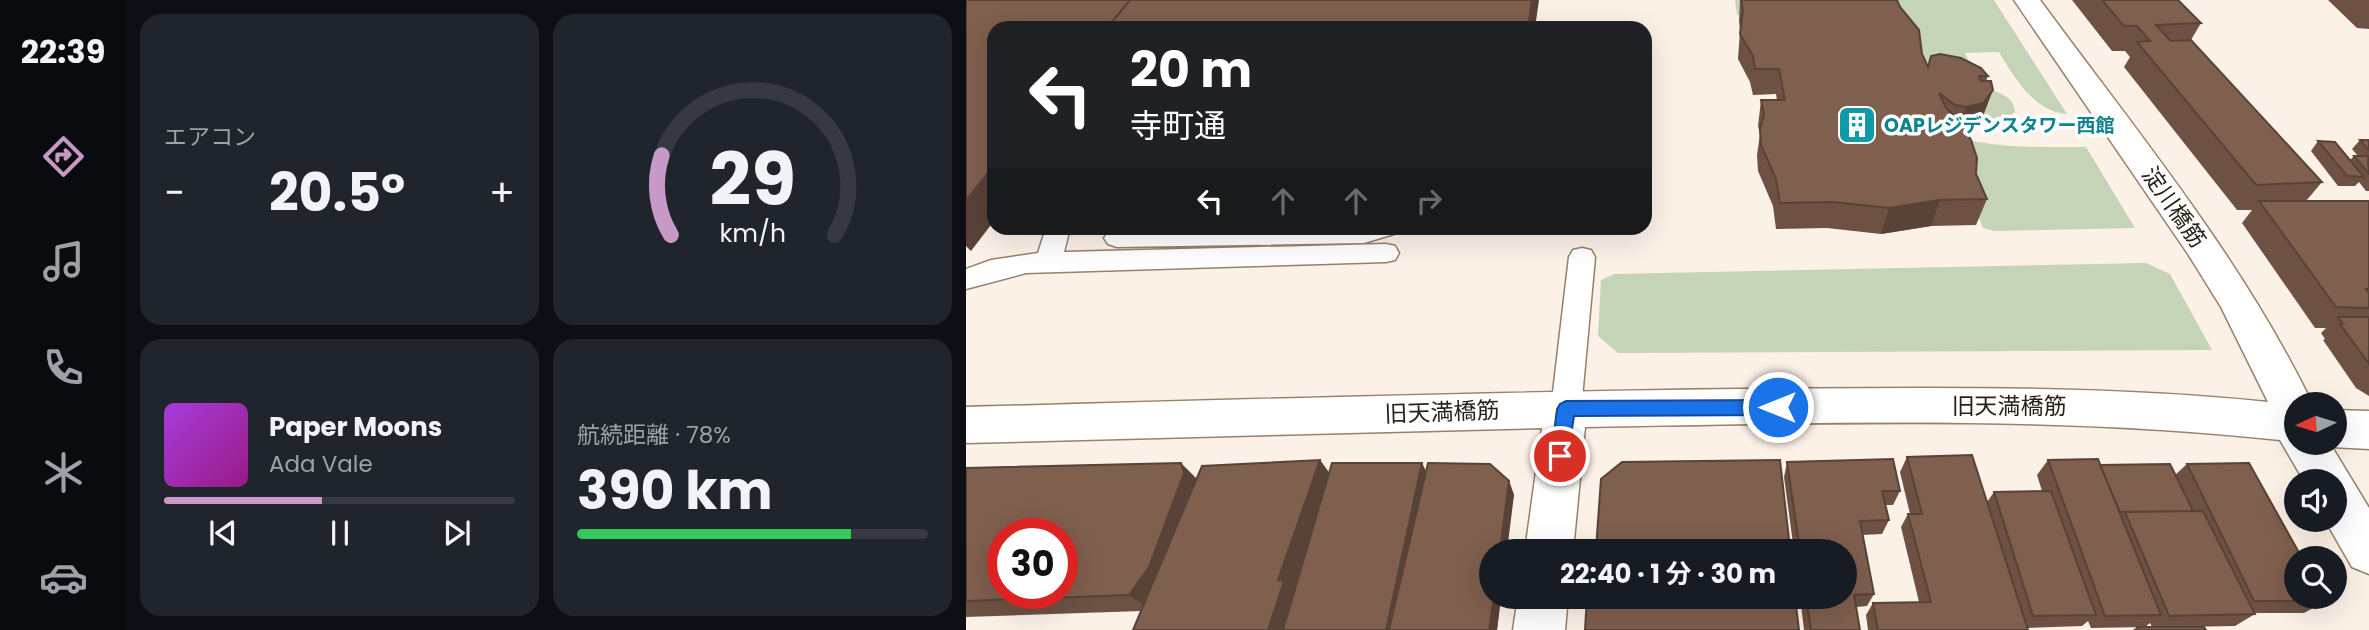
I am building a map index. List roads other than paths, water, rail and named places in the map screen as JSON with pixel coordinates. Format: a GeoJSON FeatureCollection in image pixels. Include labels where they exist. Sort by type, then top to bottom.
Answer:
{"type":"FeatureCollection","features":[{"type":"Feature","properties":{"kind":"street","name":"淀川橋筋"},"geometry":{"type":"LineString","coordinates":[[2027,0],[2201,244],[2237,301],[2286,392]]}},
{"type":"Feature","properties":{"kind":"street","name":"旧天満橋筋"},"geometry":{"type":"LineString","coordinates":[[966,425],[1566,409],[2017,405],[2104,408],[2284,428]]}},
{"type":"Feature","properties":{"kind":"street"},"geometry":{"type":"LineString","coordinates":[[1550,539],[1566,409]]}},
{"type":"Feature","properties":{"kind":"street"},"geometry":{"type":"LineString","coordinates":[[2347,429],[2369,430]]}},
{"type":"Feature","properties":{"kind":"street"},"geometry":{"type":"LineString","coordinates":[[2347,515],[2369,551]]}},
{"type":"Feature","properties":{"kind":"street"},"geometry":{"type":"LineString","coordinates":[[1539,630],[1542,609]]}},
{"type":"Feature","properties":{"kind":"lane"},"geometry":{"type":"LineString","coordinates":[[1055,262],[1051,252],[1056,235]]}},
{"type":"Feature","properties":{"kind":"lane"},"geometry":{"type":"LineString","coordinates":[[1117,238],[1302,235]]}},
{"type":"Feature","properties":{"kind":"lane"},"geometry":{"type":"LineString","coordinates":[[1368,235],[1385,240]]}},
{"type":"Feature","properties":{"kind":"lane"},"geometry":{"type":"LineString","coordinates":[[966,279],[1006,266],[1385,240]]}},
{"type":"Feature","properties":{"kind":"lane"},"geometry":{"type":"LineString","coordinates":[[1566,409],[1582,257]]}},
{"type":"Feature","properties":{"kind":"place","name":"OAPレジデンスタワー西館"},"geometry":{"type":"Point","coordinates":[1857,125]}}]}
